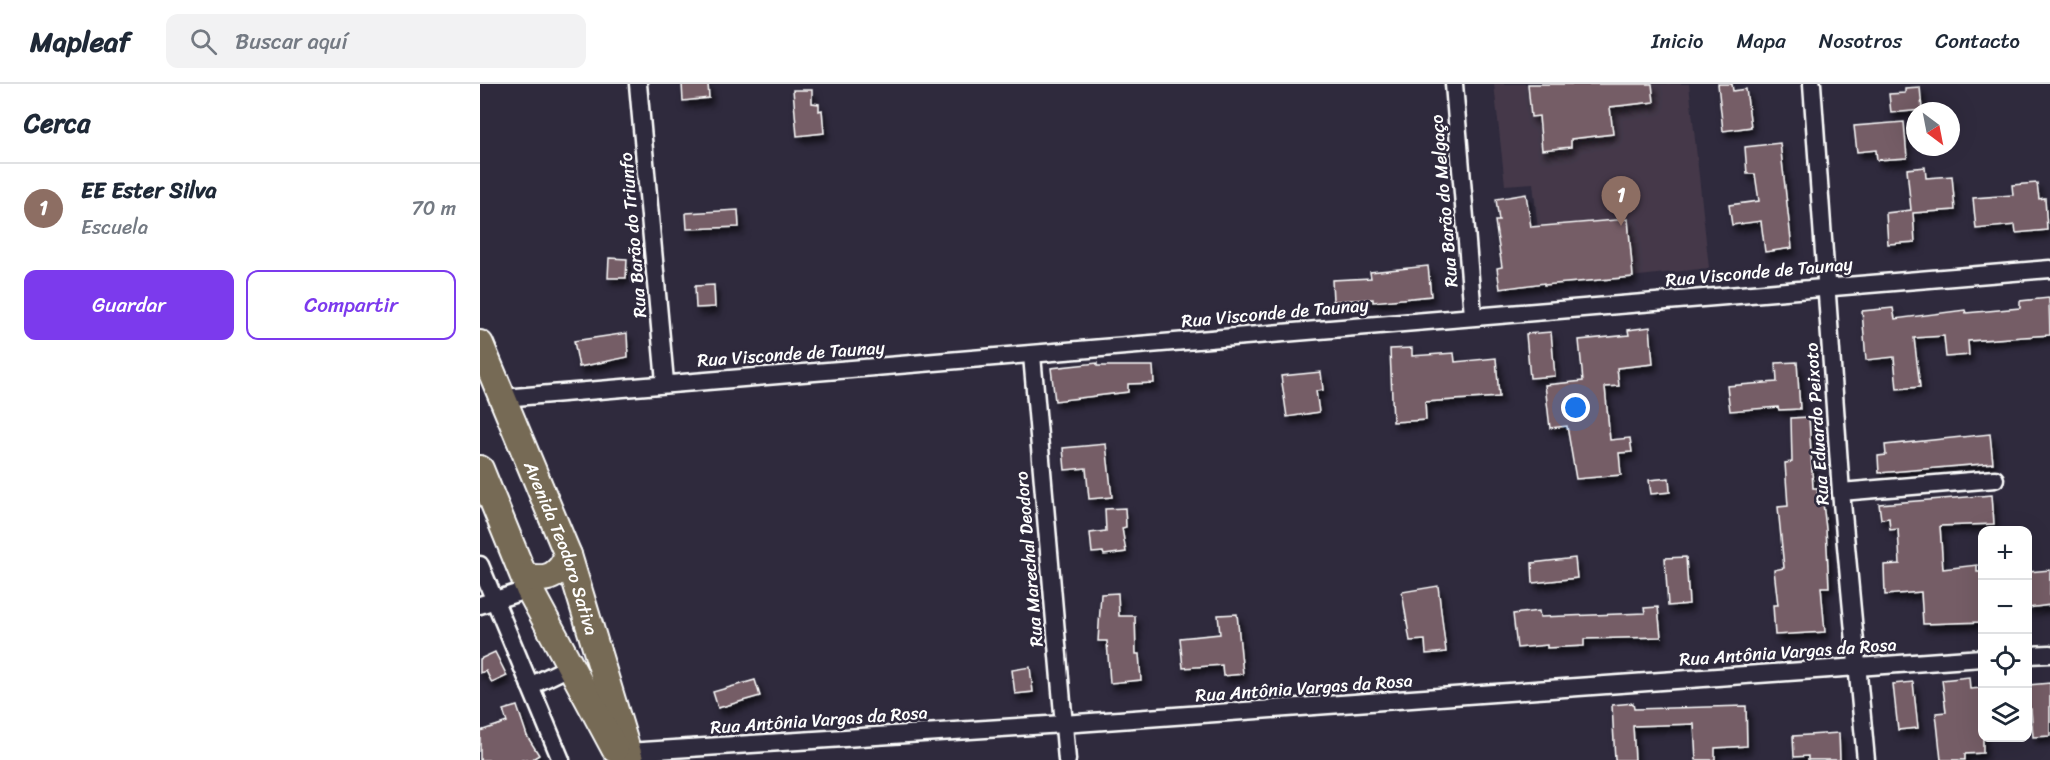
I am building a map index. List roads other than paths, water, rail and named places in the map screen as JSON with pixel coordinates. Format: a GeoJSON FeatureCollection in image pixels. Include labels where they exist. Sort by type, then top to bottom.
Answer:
{"type":"FeatureCollection","features":[{"type":"Feature","properties":{"kind":"main road","name":"Avenida Teodoro Sativa"},"geometry":{"type":"LineString","coordinates":[[480,344],[568,555],[626,757]]}},
{"type":"Feature","properties":{"kind":"main road","name":"Avenida Teodoro Sativa"},"geometry":{"type":"LineString","coordinates":[[480,469],[527,583],[571,666],[626,757]]}},
{"type":"Feature","properties":{"kind":"main road"},"geometry":{"type":"LineString","coordinates":[[527,583],[543,580],[556,574],[563,568],[568,555]]}},
{"type":"Feature","properties":{"kind":"street","name":"Rua Barão do Triunfo"},"geometry":{"type":"LineString","coordinates":[[638,84],[665,382]]}},
{"type":"Feature","properties":{"kind":"street","name":"Rua Barão do Melgaço"},"geometry":{"type":"LineString","coordinates":[[1454,84],[1473,315]]}},
{"type":"Feature","properties":{"kind":"street","name":"Rua Eduardo Peixoto"},"geometry":{"type":"LineString","coordinates":[[1812,84],[1841,492],[1866,760]]}},
{"type":"Feature","properties":{"kind":"street","name":"Rua Visconde de Taunay"},"geometry":{"type":"LineString","coordinates":[[503,398],[665,382],[1032,355],[1473,315],[2050,268]]}},
{"type":"Feature","properties":{"kind":"street","name":"Rua Marechal Deodoro"},"geometry":{"type":"LineString","coordinates":[[1032,355],[1067,760]]}},
{"type":"Feature","properties":{"kind":"street"},"geometry":{"type":"LineString","coordinates":[[1841,492],[1995,479]]}},
{"type":"Feature","properties":{"kind":"street"},"geometry":{"type":"LineString","coordinates":[[480,565],[487,602],[530,686],[561,760]]}},
{"type":"Feature","properties":{"kind":"street"},"geometry":{"type":"LineString","coordinates":[[487,602],[527,583]]}},
{"type":"Feature","properties":{"kind":"street"},"geometry":{"type":"LineString","coordinates":[[2032,655],[2050,654]]}},
{"type":"Feature","properties":{"kind":"street","name":"Rua Antônia Vargas da Rosa"},"geometry":{"type":"LineString","coordinates":[[626,757],[1978,658]]}},
{"type":"Feature","properties":{"kind":"street"},"geometry":{"type":"LineString","coordinates":[[530,686],[571,666]]}},
{"type":"Feature","properties":{"kind":"place","name":"EE Ester Silva"},"geometry":{"type":"Point","coordinates":[1621,226]}}]}
